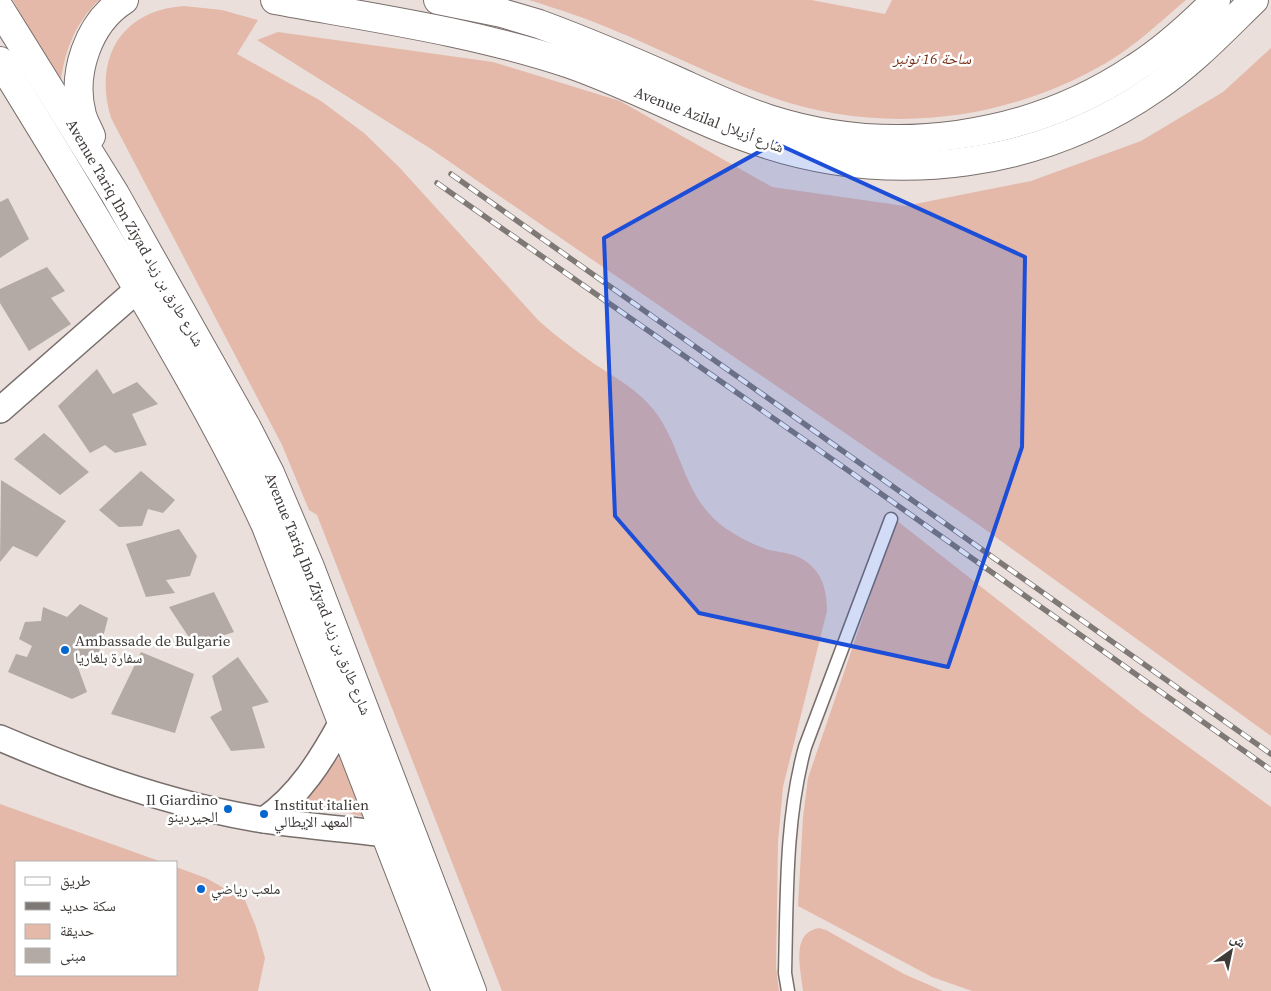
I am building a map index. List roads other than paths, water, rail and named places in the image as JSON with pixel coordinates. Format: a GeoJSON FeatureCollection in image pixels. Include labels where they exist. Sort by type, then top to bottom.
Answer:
{"type":"FeatureCollection","features":[{"type":"Feature","properties":{"kind":"main road"},"geometry":{"type":"LineString","coordinates":[[102,174],[93,141],[82,116],[79,96],[79,75],[84,54],[92,35],[104,18],[124,0]]}},
{"type":"Feature","properties":{"kind":"main road","name":"Avenue Azilal شارع أزيلال"},"geometry":{"type":"LineString","coordinates":[[275,0],[500,42],[574,66],[764,144],[803,155],[884,166],[967,163],[1038,146],[1085,128],[1121,110],[1156,88],[1188,63],[1254,0]]}},
{"type":"Feature","properties":{"kind":"main road","name":"Avenue Azilal شارع أزيلال"},"geometry":{"type":"LineString","coordinates":[[438,0],[502,13],[539,24],[611,52],[733,106],[770,120],[844,136],[911,139],[958,135],[996,128],[1032,118],[1068,104],[1135,68],[1166,46],[1216,0]]}},
{"type":"Feature","properties":{"kind":"main road","name":"Avenue Tariq Ibn Ziyad شارع طارق بن زياد"},"geometry":{"type":"LineString","coordinates":[[0,9],[102,174],[247,428],[288,512],[472,991]]}},
{"type":"Feature","properties":{"kind":"main road","name":"Avenue Tariq Ibn Ziyad شارع طارق بن زياد"},"geometry":{"type":"LineString","coordinates":[[0,61],[91,207],[225,440],[246,482],[266,526],[446,991]]}},
{"type":"Feature","properties":{"kind":"street"},"geometry":{"type":"LineString","coordinates":[[0,410],[138,289]]}},
{"type":"Feature","properties":{"kind":"street"},"geometry":{"type":"LineString","coordinates":[[264,820],[281,808],[309,775],[328,748],[342,722]]}},
{"type":"Feature","properties":{"kind":"street"},"geometry":{"type":"LineString","coordinates":[[0,738],[159,796],[264,820],[385,834]]}},
{"type":"Feature","properties":{"kind":"lane"},"geometry":{"type":"LineString","coordinates":[[788,991],[785,964],[791,814],[799,769],[805,747],[891,519]]}},
{"type":"Feature","properties":{"kind":"railway"},"geometry":{"type":"LineString","coordinates":[[451,174],[1271,754]]}},
{"type":"Feature","properties":{"kind":"railway"},"geometry":{"type":"LineString","coordinates":[[437,183],[856,476],[1271,770]]}},
{"type":"Feature","properties":{"kind":"place","name":"Ambassade de Bulgarie سفارة بلغاريا"},"geometry":{"type":"Point","coordinates":[65,650]}},
{"type":"Feature","properties":{"kind":"place","name":"Il Giardino الجيردينو"},"geometry":{"type":"Point","coordinates":[228,809]}},
{"type":"Feature","properties":{"kind":"place","name":"Institut italien المعهد الإيطالي"},"geometry":{"type":"Point","coordinates":[264,814]}},
{"type":"Feature","properties":{"kind":"place","name":"ملعب رياضي"},"geometry":{"type":"Point","coordinates":[201,889]}},
{"type":"Feature","properties":{"kind":"park label","name":"ساحة 16 نونبر"},"geometry":{"type":"Point","coordinates":[932,59]}}]}
